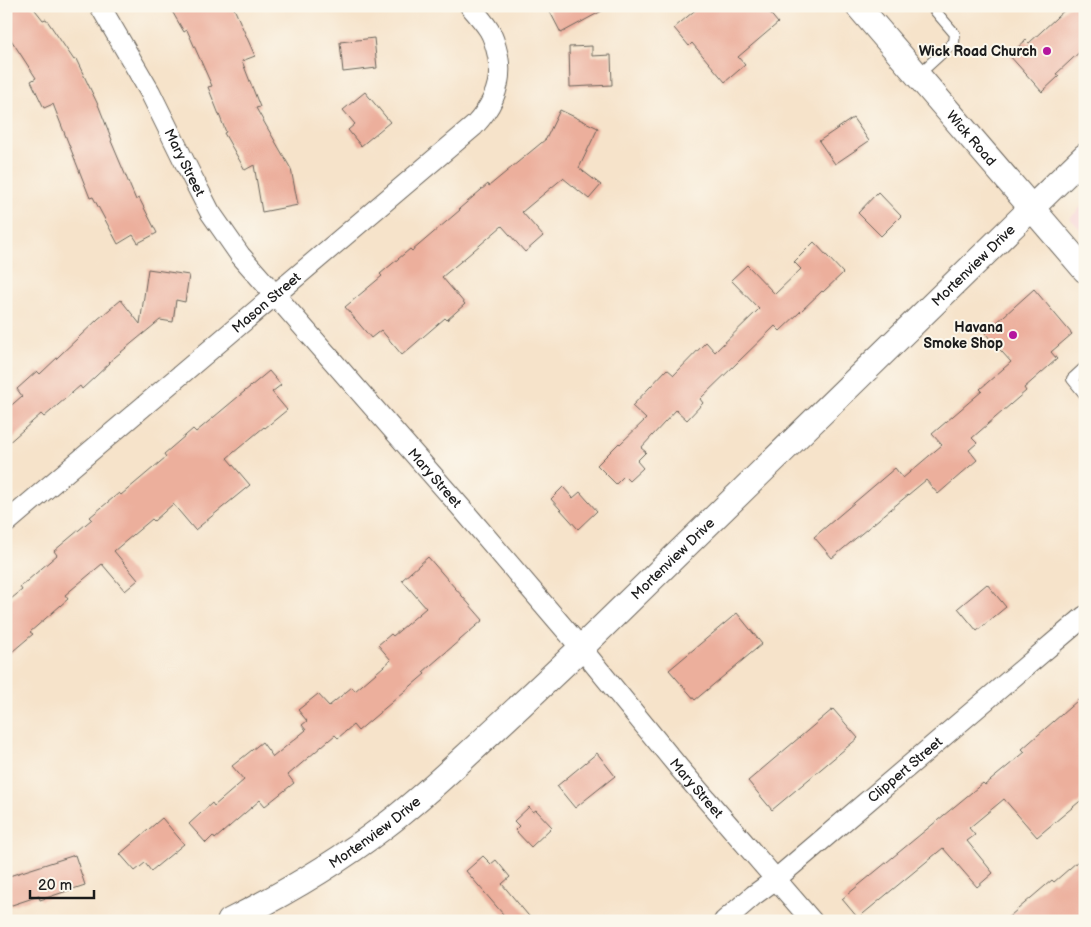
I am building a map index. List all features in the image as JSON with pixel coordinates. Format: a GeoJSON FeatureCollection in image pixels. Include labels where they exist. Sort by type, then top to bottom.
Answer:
{"type":"FeatureCollection","features":[{"type":"Feature","properties":{"kind":"street","name":"Mary Street"},"geometry":{"type":"LineString","coordinates":[[100,6],[150,92],[210,212],[240,255],[464,511],[581,648],[680,769],[812,921]]}},
{"type":"Feature","properties":{"kind":"street","name":"Mason Street"},"geometry":{"type":"LineString","coordinates":[[6,523],[275,296],[484,116],[494,98],[499,81],[500,64],[496,43],[490,31],[470,6]]}},
{"type":"Feature","properties":{"kind":"street","name":"Wick Road"},"geometry":{"type":"LineString","coordinates":[[858,6],[1085,270]]}},
{"type":"Feature","properties":{"kind":"street","name":"Mortenview Drive"},"geometry":{"type":"LineString","coordinates":[[230,921],[334,862],[385,827],[436,784],[515,712],[1085,156]]}},
{"type":"Feature","properties":{"kind":"street","name":"Clippert Street"},"geometry":{"type":"LineString","coordinates":[[724,921],[1085,616]]}},
{"type":"Feature","properties":{"kind":"lane"},"geometry":{"type":"LineString","coordinates":[[917,75],[954,42],[954,34],[931,6]]}},
{"type":"Feature","properties":{"kind":"lane"},"geometry":{"type":"LineString","coordinates":[[1085,368],[1072,379],[1085,395]]}},
{"type":"Feature","properties":{"kind":"shaded area"},"geometry":{"type":"Polygon","coordinates":[[[1085,203],[1085,235],[1070,218],[1085,203]]]}},
{"type":"Feature","properties":{"kind":"building"},"geometry":{"type":"Polygon","coordinates":[[[6,6],[32,6],[43,20],[46,19],[74,60],[76,59],[99,107],[136,200],[139,198],[157,233],[138,243],[133,235],[118,244],[93,197],[90,198],[53,104],[44,108],[31,81],[36,78],[6,32],[6,6]]]}},
{"type":"Feature","properties":{"kind":"building"},"geometry":{"type":"Polygon","coordinates":[[[169,6],[233,6],[255,56],[242,61],[260,107],[256,108],[291,169],[298,205],[262,212],[254,165],[245,170],[224,133],[226,132],[208,87],[212,86],[187,30],[184,32],[169,6]]]}},
{"type":"Feature","properties":{"kind":"building"},"geometry":{"type":"Polygon","coordinates":[[[547,6],[611,6],[561,33],[547,6]]]}},
{"type":"Feature","properties":{"kind":"building"},"geometry":{"type":"Polygon","coordinates":[[[700,6],[764,6],[778,23],[738,57],[745,65],[725,82],[692,43],[689,46],[674,28],[700,6]]]}},
{"type":"Feature","properties":{"kind":"building","name":"Wick Road Church"},"geometry":{"type":"Polygon","coordinates":[[[1069,6],[1085,6],[1085,47],[1056,74],[1059,76],[1042,92],[1009,55],[1026,40],[1029,43],[1069,6]]]}},
{"type":"Feature","properties":{"kind":"building"},"geometry":{"type":"Polygon","coordinates":[[[374,38],[377,68],[343,72],[340,42],[374,38]]]}},
{"type":"Feature","properties":{"kind":"building"},"geometry":{"type":"Polygon","coordinates":[[[592,46],[592,56],[611,55],[612,85],[570,87],[569,47],[592,46]]]}},
{"type":"Feature","properties":{"kind":"building"},"geometry":{"type":"Polygon","coordinates":[[[365,92],[390,122],[361,146],[348,130],[355,124],[343,110],[365,92]]]}},
{"type":"Feature","properties":{"kind":"building"},"geometry":{"type":"Polygon","coordinates":[[[560,110],[598,128],[579,168],[601,185],[589,199],[563,178],[522,212],[543,236],[525,252],[502,226],[442,277],[465,304],[447,320],[445,318],[402,355],[381,330],[371,338],[345,307],[382,276],[380,274],[410,249],[412,251],[488,184],[489,186],[546,139],[560,110]]]}},
{"type":"Feature","properties":{"kind":"building"},"geometry":{"type":"Polygon","coordinates":[[[853,118],[869,141],[835,164],[819,141],[853,118]]]}},
{"type":"Feature","properties":{"kind":"building"},"geometry":{"type":"Polygon","coordinates":[[[878,192],[901,216],[881,236],[858,213],[878,192]]]}},
{"type":"Feature","properties":{"kind":"building"},"geometry":{"type":"Polygon","coordinates":[[[814,242],[843,273],[780,331],[775,326],[700,399],[703,403],[687,420],[676,410],[641,448],[646,452],[637,461],[643,468],[629,481],[624,476],[616,484],[597,465],[646,419],[632,406],[667,369],[674,375],[706,342],[715,352],[759,309],[731,280],[747,265],[775,294],[801,269],[794,262],[814,242]]]}},
{"type":"Feature","properties":{"kind":"building"},"geometry":{"type":"Polygon","coordinates":[[[148,269],[189,275],[185,302],[176,300],[173,322],[160,320],[109,362],[82,389],[80,386],[44,417],[41,414],[6,445],[6,410],[22,396],[17,389],[37,371],[40,374],[121,300],[140,324],[148,269]]]}},
{"type":"Feature","properties":{"kind":"building"},"geometry":{"type":"Polygon","coordinates":[[[1034,289],[1072,334],[1051,352],[1057,359],[1024,388],[1026,391],[972,438],[977,443],[969,450],[977,460],[938,494],[926,480],[832,558],[814,537],[895,468],[903,478],[942,445],[932,434],[982,391],[980,389],[1011,362],[985,333],[1034,289]]]}},
{"type":"Feature","properties":{"kind":"building"},"geometry":{"type":"Polygon","coordinates":[[[269,371],[281,385],[272,392],[287,410],[227,458],[250,485],[195,530],[173,504],[114,551],[138,580],[125,591],[102,564],[65,595],[68,599],[30,632],[33,634],[6,657],[6,603],[22,590],[20,587],[57,555],[54,551],[92,519],[90,517],[119,493],[121,495],[166,457],[164,454],[193,429],[196,432],[269,371]]]}},
{"type":"Feature","properties":{"kind":"building"},"geometry":{"type":"Polygon","coordinates":[[[563,487],[573,498],[580,492],[597,511],[578,529],[551,499],[563,487]]]}},
{"type":"Feature","properties":{"kind":"building"},"geometry":{"type":"Polygon","coordinates":[[[428,557],[483,620],[423,672],[425,674],[358,731],[353,725],[338,738],[335,735],[288,775],[294,783],[265,806],[260,800],[215,839],[213,836],[206,843],[189,824],[212,803],[214,806],[244,780],[232,766],[262,742],[273,757],[306,730],[302,725],[307,721],[298,710],[318,694],[329,706],[352,687],[355,691],[391,660],[378,645],[391,634],[393,636],[426,608],[402,580],[428,557]]]}},
{"type":"Feature","properties":{"kind":"building"},"geometry":{"type":"Polygon","coordinates":[[[987,584],[1006,607],[977,631],[958,608],[987,584]]]}},
{"type":"Feature","properties":{"kind":"building"},"geometry":{"type":"Polygon","coordinates":[[[737,613],[762,644],[695,700],[669,670],[737,613]]]}},
{"type":"Feature","properties":{"kind":"building"},"geometry":{"type":"Polygon","coordinates":[[[1085,694],[1085,797],[1037,837],[1004,799],[969,828],[975,835],[967,841],[993,873],[977,887],[943,848],[858,918],[842,899],[983,783],[985,785],[1025,752],[1022,749],[1085,694]]]}},
{"type":"Feature","properties":{"kind":"building"},"geometry":{"type":"Polygon","coordinates":[[[833,709],[858,738],[772,810],[748,781],[833,709]]]}},
{"type":"Feature","properties":{"kind":"building"},"geometry":{"type":"Polygon","coordinates":[[[597,753],[615,776],[575,808],[557,786],[597,753]]]}},
{"type":"Feature","properties":{"kind":"building"},"geometry":{"type":"Polygon","coordinates":[[[529,807],[533,812],[536,810],[552,827],[531,847],[515,830],[519,826],[514,821],[529,807]]]}},
{"type":"Feature","properties":{"kind":"building"},"geometry":{"type":"Polygon","coordinates":[[[162,818],[184,844],[151,871],[145,863],[135,871],[120,854],[162,818]]]}},
{"type":"Feature","properties":{"kind":"building"},"geometry":{"type":"Polygon","coordinates":[[[75,855],[85,885],[40,900],[39,896],[9,906],[6,897],[6,877],[75,855]]]}},
{"type":"Feature","properties":{"kind":"building"},"geometry":{"type":"Polygon","coordinates":[[[1085,855],[1085,921],[1004,921],[1052,880],[1054,882],[1085,855]]]}},
{"type":"Feature","properties":{"kind":"building"},"geometry":{"type":"Polygon","coordinates":[[[483,856],[491,864],[496,860],[510,877],[502,884],[533,921],[509,921],[466,871],[483,856]]]}},
{"type":"Feature","properties":{"kind":"place","name":"Wick Road Church"},"geometry":{"type":"Point","coordinates":[1047,51]}},
{"type":"Feature","properties":{"kind":"place","name":"Havana Smoke Shop"},"geometry":{"type":"Point","coordinates":[1013,335]}}]}
